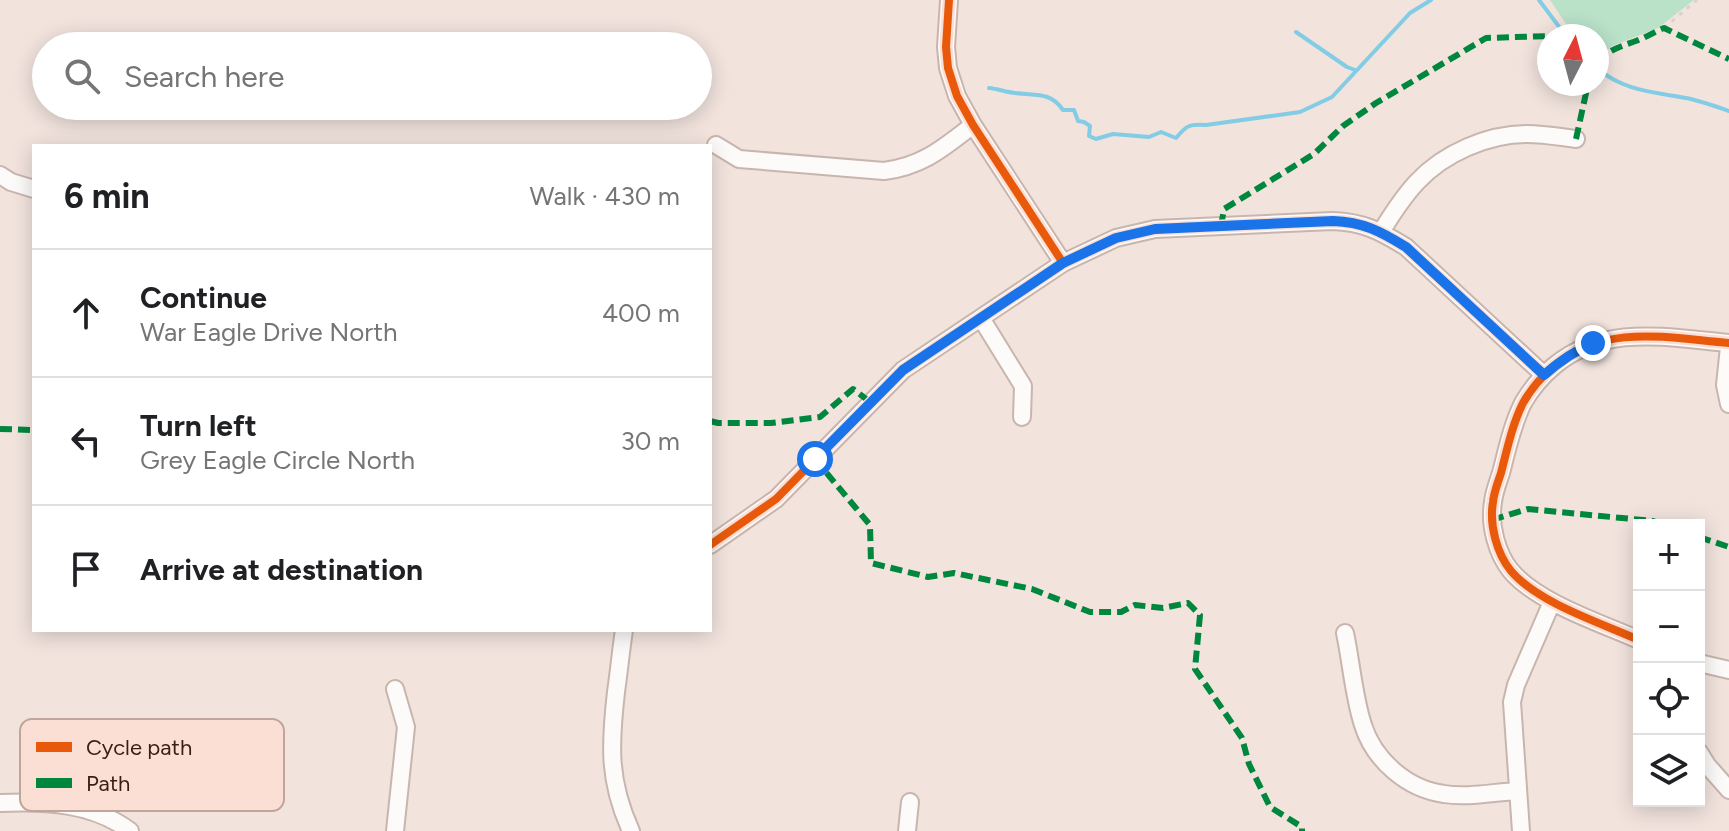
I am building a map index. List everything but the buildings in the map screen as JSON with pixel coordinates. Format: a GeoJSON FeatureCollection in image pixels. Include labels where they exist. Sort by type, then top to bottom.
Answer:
{"type":"FeatureCollection","features":[{"type":"Feature","properties":{"kind":"street"},"geometry":{"type":"LineString","coordinates":[[949,0],[946,47],[948,68],[957,96],[1063,263]]}},
{"type":"Feature","properties":{"kind":"street"},"geometry":{"type":"LineString","coordinates":[[716,145],[739,159],[884,171],[921,162],[973,125]]}},
{"type":"Feature","properties":{"kind":"street"},"geometry":{"type":"LineString","coordinates":[[1381,232],[1418,180],[1454,153],[1503,136],[1524,134],[1576,139]]}},
{"type":"Feature","properties":{"kind":"street"},"geometry":{"type":"LineString","coordinates":[[0,175],[32,188]]}},
{"type":"Feature","properties":{"kind":"street"},"geometry":{"type":"LineString","coordinates":[[712,544],[776,499],[903,370],[1063,263],[1116,238],[1155,229],[1350,221],[1381,232],[1406,247],[1544,375]]}},
{"type":"Feature","properties":{"kind":"street"},"geometry":{"type":"LineString","coordinates":[[981,318],[1023,386],[1022,417]]}},
{"type":"Feature","properties":{"kind":"street"},"geometry":{"type":"LineString","coordinates":[[1633,637],[1552,602],[1525,585],[1510,570],[1496,539],[1492,520],[1493,502],[1514,425],[1531,389],[1544,375],[1577,350],[1631,336],[1729,345],[1725,385],[1729,404]]}},
{"type":"Feature","properties":{"kind":"street"},"geometry":{"type":"LineString","coordinates":[[1521,831],[1512,702],[1516,685],[1552,602]]}},
{"type":"Feature","properties":{"kind":"street"},"geometry":{"type":"LineString","coordinates":[[624,632],[611,752],[620,807],[631,831]]}},
{"type":"Feature","properties":{"kind":"street"},"geometry":{"type":"LineString","coordinates":[[1345,633],[1363,724],[1370,743],[1395,773],[1411,784],[1446,795],[1518,791]]}},
{"type":"Feature","properties":{"kind":"street"},"geometry":{"type":"LineString","coordinates":[[1705,666],[1729,670]]}},
{"type":"Feature","properties":{"kind":"street"},"geometry":{"type":"LineString","coordinates":[[395,689],[406,727],[395,831]]}},
{"type":"Feature","properties":{"kind":"street"},"geometry":{"type":"LineString","coordinates":[[1705,762],[1729,790]]}},
{"type":"Feature","properties":{"kind":"street"},"geometry":{"type":"LineString","coordinates":[[0,803],[20,802]]}},
{"type":"Feature","properties":{"kind":"street"},"geometry":{"type":"LineString","coordinates":[[907,831],[910,802]]}},
{"type":"Feature","properties":{"kind":"street"},"geometry":{"type":"LineString","coordinates":[[89,811],[130,831]]}},
{"type":"Feature","properties":{"kind":"path"},"geometry":{"type":"LineString","coordinates":[[1664,28],[1697,0]]}},
{"type":"Feature","properties":{"kind":"green space"},"geometry":{"type":"Polygon","coordinates":[[[1550,0],[1694,0],[1658,28],[1609,49],[1609,24],[1566,24],[1550,0]]]}},
{"type":"Feature","properties":{"kind":"waterway"},"geometry":{"type":"LineString","coordinates":[[989,88],[1047,97],[1063,110],[1074,110],[1078,121],[1090,126],[1089,136],[1096,139],[1113,134],[1149,137],[1161,132],[1176,138],[1192,125],[1300,112],[1332,97],[1410,13],[1431,0]]}},
{"type":"Feature","properties":{"kind":"waterway"},"geometry":{"type":"LineString","coordinates":[[1539,0],[1557,24]]}},
{"type":"Feature","properties":{"kind":"waterway"},"geometry":{"type":"LineString","coordinates":[[1296,32],[1355,70]]}},
{"type":"Feature","properties":{"kind":"waterway"},"geometry":{"type":"LineString","coordinates":[[1609,77],[1628,86],[1692,99],[1729,111]]}},
{"type":"Feature","properties":{"kind":"marked path"},"geometry":{"type":"LineString","coordinates":[[1609,53],[1664,28],[1729,59]]}},
{"type":"Feature","properties":{"kind":"marked path"},"geometry":{"type":"LineString","coordinates":[[1221,226],[1224,209],[1314,154],[1343,126],[1376,103],[1486,38],[1537,36]]}},
{"type":"Feature","properties":{"kind":"marked path"},"geometry":{"type":"LineString","coordinates":[[1576,139],[1585,96]]}},
{"type":"Feature","properties":{"kind":"marked path"},"geometry":{"type":"LineString","coordinates":[[712,422],[771,423],[820,417],[853,389],[870,402]]}},
{"type":"Feature","properties":{"kind":"marked path"},"geometry":{"type":"LineString","coordinates":[[0,429],[32,430]]}},
{"type":"Feature","properties":{"kind":"marked path"},"geometry":{"type":"LineString","coordinates":[[815,459],[870,525],[871,563],[928,577],[954,573],[1032,589],[1090,612],[1121,612],[1135,605],[1163,608],[1188,603],[1200,615],[1195,669],[1242,738],[1249,764],[1270,807],[1302,827],[1302,831]]}},
{"type":"Feature","properties":{"kind":"marked path"},"geometry":{"type":"LineString","coordinates":[[1492,520],[1528,509],[1633,519]]}},
{"type":"Feature","properties":{"kind":"marked path"},"geometry":{"type":"LineString","coordinates":[[1705,539],[1729,547]]}},
{"type":"Feature","properties":{"kind":"cycle path"},"geometry":{"type":"LineString","coordinates":[[949,0],[946,47],[948,68],[957,96],[1063,263]]}},
{"type":"Feature","properties":{"kind":"cycle path"},"geometry":{"type":"LineString","coordinates":[[712,544],[776,499],[903,370],[1063,263],[1116,238],[1155,229],[1333,221],[1371,228],[1406,247],[1544,375]]}},
{"type":"Feature","properties":{"kind":"cycle path"},"geometry":{"type":"LineString","coordinates":[[1633,637],[1537,593],[1506,564],[1495,539],[1492,511],[1513,429],[1523,403],[1533,388],[1554,366],[1574,352],[1595,344],[1638,336],[1729,343]]}},
{"type":"Feature","properties":{"kind":"route"},"geometry":{"type":"LineString","coordinates":[[815,459],[903,370],[1063,263],[1116,238],[1155,229],[1350,221],[1381,232],[1406,247],[1544,375],[1563,359],[1593,343]]}}]}
